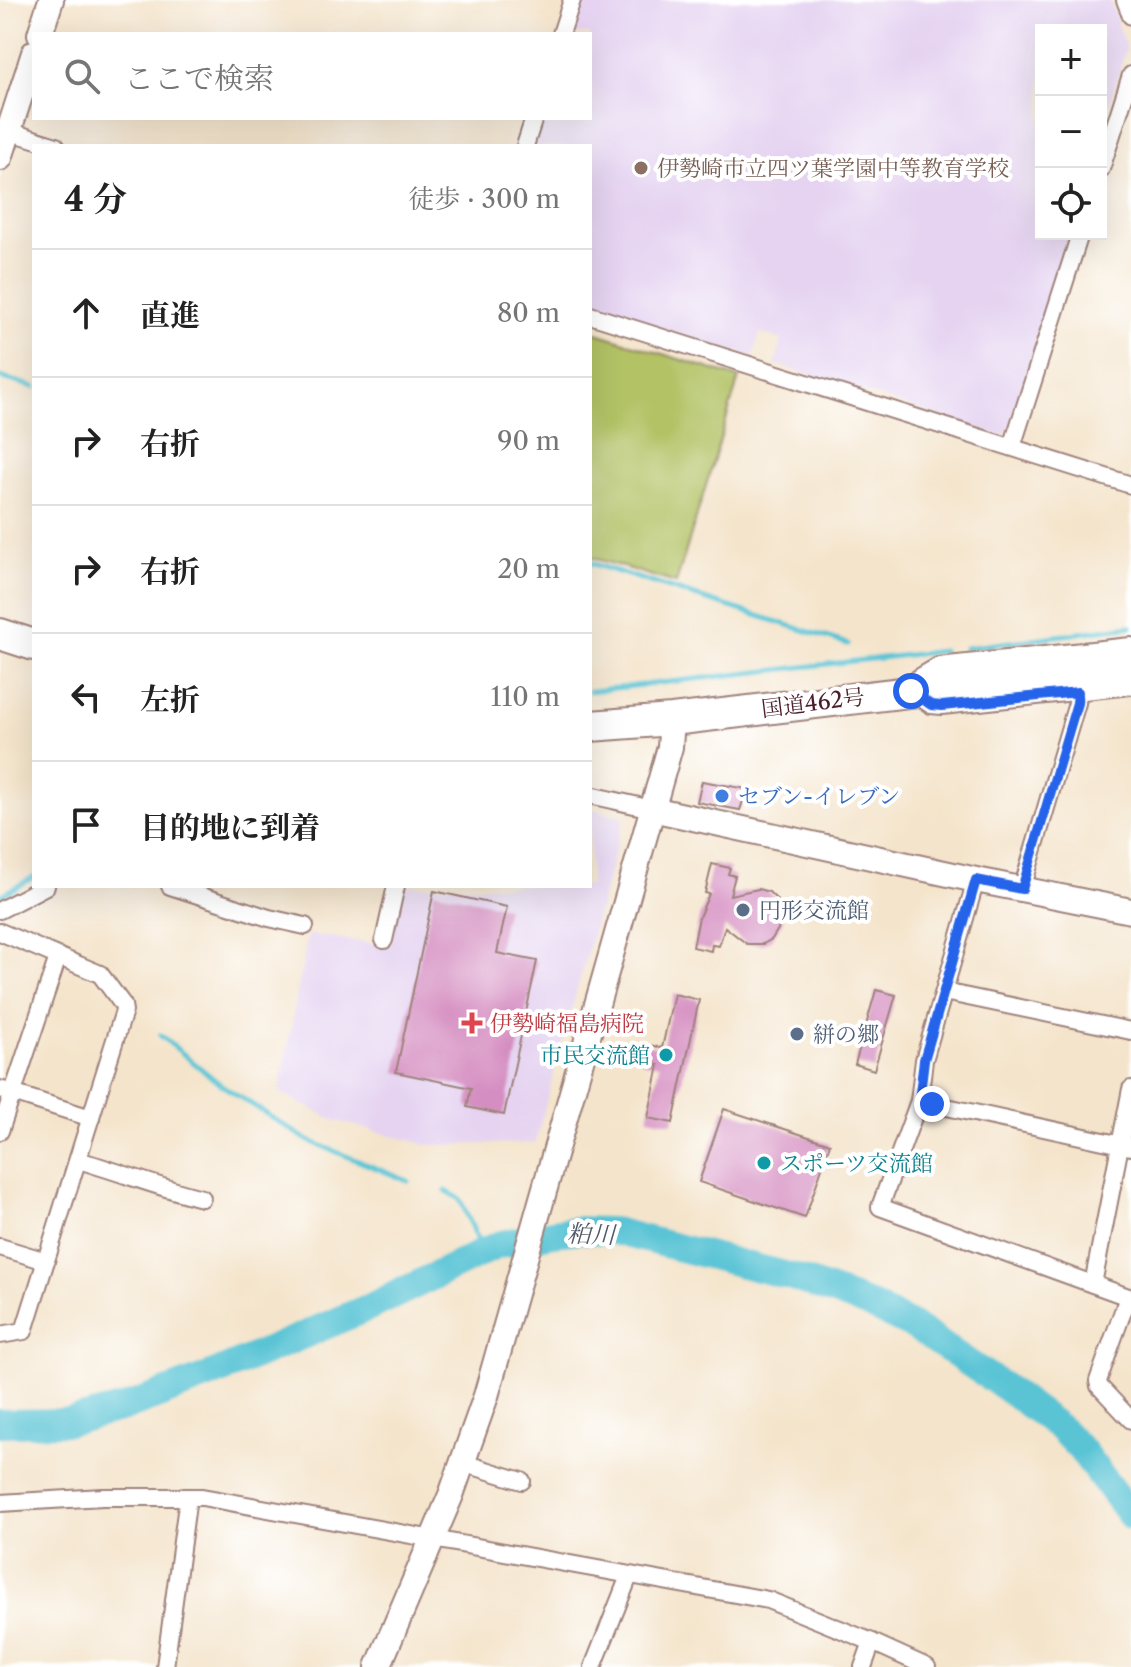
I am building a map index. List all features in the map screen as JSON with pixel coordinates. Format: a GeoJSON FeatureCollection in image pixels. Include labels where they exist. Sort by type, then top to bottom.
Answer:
{"type":"FeatureCollection","features":[{"type":"Feature","properties":{"kind":"highway"},"geometry":{"type":"LineString","coordinates":[[0,634],[32,644]]}},
{"type":"Feature","properties":{"kind":"highway","name":"国道462号"},"geometry":{"type":"LineString","coordinates":[[592,726],[921,698],[1131,666]]}},
{"type":"Feature","properties":{"kind":"street"},"geometry":{"type":"LineString","coordinates":[[41,32],[51,0]]}},
{"type":"Feature","properties":{"kind":"street"},"geometry":{"type":"LineString","coordinates":[[562,32],[572,0]]}},
{"type":"Feature","properties":{"kind":"street"},"geometry":{"type":"LineString","coordinates":[[1125,0],[1131,16]]}},
{"type":"Feature","properties":{"kind":"street"},"geometry":{"type":"LineString","coordinates":[[0,158],[4,130],[32,58]]}},
{"type":"Feature","properties":{"kind":"street"},"geometry":{"type":"LineString","coordinates":[[1101,168],[1131,75]]}},
{"type":"Feature","properties":{"kind":"street"},"geometry":{"type":"LineString","coordinates":[[526,144],[533,120]]}},
{"type":"Feature","properties":{"kind":"street"},"geometry":{"type":"LineString","coordinates":[[4,130],[50,144]]}},
{"type":"Feature","properties":{"kind":"street"},"geometry":{"type":"LineString","coordinates":[[1012,447],[1078,240]]}},
{"type":"Feature","properties":{"kind":"street"},"geometry":{"type":"LineString","coordinates":[[592,316],[1131,485]]}},
{"type":"Feature","properties":{"kind":"street"},"geometry":{"type":"LineString","coordinates":[[1131,646],[949,665],[925,673],[921,698],[942,706],[1131,686]]}},
{"type":"Feature","properties":{"kind":"street"},"geometry":{"type":"LineString","coordinates":[[1022,889],[1078,692]]}},
{"type":"Feature","properties":{"kind":"street"},"geometry":{"type":"LineString","coordinates":[[378,1667],[463,1463],[486,1396],[670,747],[672,720]]}},
{"type":"Feature","properties":{"kind":"street"},"geometry":{"type":"LineString","coordinates":[[592,795],[1131,911]]}},
{"type":"Feature","properties":{"kind":"street"},"geometry":{"type":"LineString","coordinates":[[976,880],[924,1060],[919,1101],[880,1207],[1130,1297],[1098,1381],[1099,1386],[1131,1420]]}},
{"type":"Feature","properties":{"kind":"street"},"geometry":{"type":"LineString","coordinates":[[0,910],[42,888]]}},
{"type":"Feature","properties":{"kind":"street"},"geometry":{"type":"LineString","coordinates":[[176,888],[269,918],[305,926]]}},
{"type":"Feature","properties":{"kind":"street"},"geometry":{"type":"LineString","coordinates":[[384,940],[396,888]]}},
{"type":"Feature","properties":{"kind":"street"},"geometry":{"type":"LineString","coordinates":[[0,932],[100,974],[123,1005],[124,1011],[24,1331],[0,1335]]}},
{"type":"Feature","properties":{"kind":"street"},"geometry":{"type":"LineString","coordinates":[[0,1131],[6,1091],[58,957]]}},
{"type":"Feature","properties":{"kind":"street"},"geometry":{"type":"LineString","coordinates":[[944,992],[1131,1031]]}},
{"type":"Feature","properties":{"kind":"street"},"geometry":{"type":"LineString","coordinates":[[1093,1284],[1126,1146],[1131,1089]]}},
{"type":"Feature","properties":{"kind":"street"},"geometry":{"type":"LineString","coordinates":[[6,1091],[91,1118]]}},
{"type":"Feature","properties":{"kind":"street"},"geometry":{"type":"LineString","coordinates":[[919,1101],[1126,1146]]}},
{"type":"Feature","properties":{"kind":"street"},"geometry":{"type":"LineString","coordinates":[[78,1160],[143,1179],[161,1188],[202,1198]]}},
{"type":"Feature","properties":{"kind":"street"},"geometry":{"type":"LineString","coordinates":[[0,1247],[46,1261]]}},
{"type":"Feature","properties":{"kind":"street"},"geometry":{"type":"LineString","coordinates":[[463,1463],[522,1481]]}},
{"type":"Feature","properties":{"kind":"street"},"geometry":{"type":"LineString","coordinates":[[0,1503],[103,1497],[202,1497],[768,1600],[927,1667]]}},
{"type":"Feature","properties":{"kind":"street"},"geometry":{"type":"LineString","coordinates":[[165,1667],[188,1497]]}},
{"type":"Feature","properties":{"kind":"street"},"geometry":{"type":"LineString","coordinates":[[593,1667],[629,1576]]}},
{"type":"Feature","properties":{"kind":"street"},"geometry":{"type":"LineString","coordinates":[[863,1667],[872,1642]]}},
{"type":"Feature","properties":{"kind":"shaded area"},"geometry":{"type":"Polygon","coordinates":[[[580,0],[1110,0],[1126,49],[1107,111],[1107,24],[1035,24],[1035,240],[1067,240],[1009,430],[1003,436],[775,364],[782,340],[760,333],[753,357],[592,307],[592,144],[536,144],[543,120],[592,120],[592,32],[571,32],[580,0]]]}},
{"type":"Feature","properties":{"kind":"shaded area"},"geometry":{"type":"Polygon","coordinates":[[[592,809],[624,817],[535,1143],[428,1145],[333,1120],[279,1092],[308,934],[390,946],[403,888],[592,888],[592,809]]]}},
{"type":"Feature","properties":{"kind":"green space"},"geometry":{"type":"Polygon","coordinates":[[[592,332],[739,378],[676,583],[592,558],[592,332]]]}},
{"type":"Feature","properties":{"kind":"building","name":"セブン-イレブン"},"geometry":{"type":"Polygon","coordinates":[[[702,781],[747,789],[740,810],[697,802],[702,781]]]}},
{"type":"Feature","properties":{"kind":"building","name":"円形交流館"},"geometry":{"type":"Polygon","coordinates":[[[712,864],[730,868],[728,874],[735,876],[730,895],[758,889],[769,892],[776,899],[783,921],[772,939],[763,944],[747,944],[725,927],[719,946],[712,945],[711,951],[693,947],[699,917],[709,894],[705,893],[712,864]]]}},
{"type":"Feature","properties":{"kind":"building"},"geometry":{"type":"Polygon","coordinates":[[[434,891],[507,907],[497,953],[537,961],[504,1115],[467,1107],[471,1088],[396,1072],[434,891]]]}},
{"type":"Feature","properties":{"kind":"building"},"geometry":{"type":"Polygon","coordinates":[[[876,990],[896,995],[874,1070],[855,1064],[876,990]]]}},
{"type":"Feature","properties":{"kind":"building","name":"市民交流館"},"geometry":{"type":"Polygon","coordinates":[[[674,994],[699,1000],[673,1123],[648,1118],[659,1065],[642,1062],[646,1044],[662,1048],[674,994]]]}},
{"type":"Feature","properties":{"kind":"building","name":"スポーツ交流館"},"geometry":{"type":"Polygon","coordinates":[[[724,1109],[830,1144],[805,1218],[699,1182],[724,1109]]]}},
{"type":"Feature","properties":{"kind":"waterway"},"geometry":{"type":"LineString","coordinates":[[0,377],[32,386]]}},
{"type":"Feature","properties":{"kind":"waterway"},"geometry":{"type":"LineString","coordinates":[[592,564],[848,644]]}},
{"type":"Feature","properties":{"kind":"waterway"},"geometry":{"type":"LineString","coordinates":[[965,648],[1131,626]]}},
{"type":"Feature","properties":{"kind":"waterway"},"geometry":{"type":"LineString","coordinates":[[592,691],[943,651]]}},
{"type":"Feature","properties":{"kind":"waterway"},"geometry":{"type":"LineString","coordinates":[[0,896],[32,878]]}},
{"type":"Feature","properties":{"kind":"waterway"},"geometry":{"type":"LineString","coordinates":[[160,1035],[220,1084],[307,1140],[408,1181]]}},
{"type":"Feature","properties":{"kind":"waterway"},"geometry":{"type":"LineString","coordinates":[[446,1191],[460,1199],[483,1252]]}},
{"type":"Feature","properties":{"kind":"waterway","name":"粕川"},"geometry":{"type":"LineString","coordinates":[[0,1423],[69,1422],[124,1408],[209,1376],[374,1305],[498,1245],[552,1233],[614,1231],[793,1277],[867,1304],[915,1327],[1060,1428],[1083,1452],[1131,1516]]}},
{"type":"Feature","properties":{"kind":"place","name":"伊勢崎市立四ツ葉学園中等教育学校"},"geometry":{"type":"Point","coordinates":[641,168]}},
{"type":"Feature","properties":{"kind":"place","name":"セブン-イレブン"},"geometry":{"type":"Point","coordinates":[722,796]}},
{"type":"Feature","properties":{"kind":"place","name":"円形交流館"},"geometry":{"type":"Point","coordinates":[743,910]}},
{"type":"Feature","properties":{"kind":"place","name":"伊勢崎福島病院"},"geometry":{"type":"Point","coordinates":[472,1023]}},
{"type":"Feature","properties":{"kind":"place","name":"絣の郷"},"geometry":{"type":"Point","coordinates":[797,1034]}},
{"type":"Feature","properties":{"kind":"place","name":"市民交流館"},"geometry":{"type":"Point","coordinates":[666,1055]}},
{"type":"Feature","properties":{"kind":"place","name":"スポーツ交流館"},"geometry":{"type":"Point","coordinates":[764,1163]}},
{"type":"Feature","properties":{"kind":"route"},"geometry":{"type":"LineString","coordinates":[[911,691],[931,705],[942,706],[1078,692],[1022,889],[976,880],[924,1060],[919,1101],[932,1104]]}}]}
